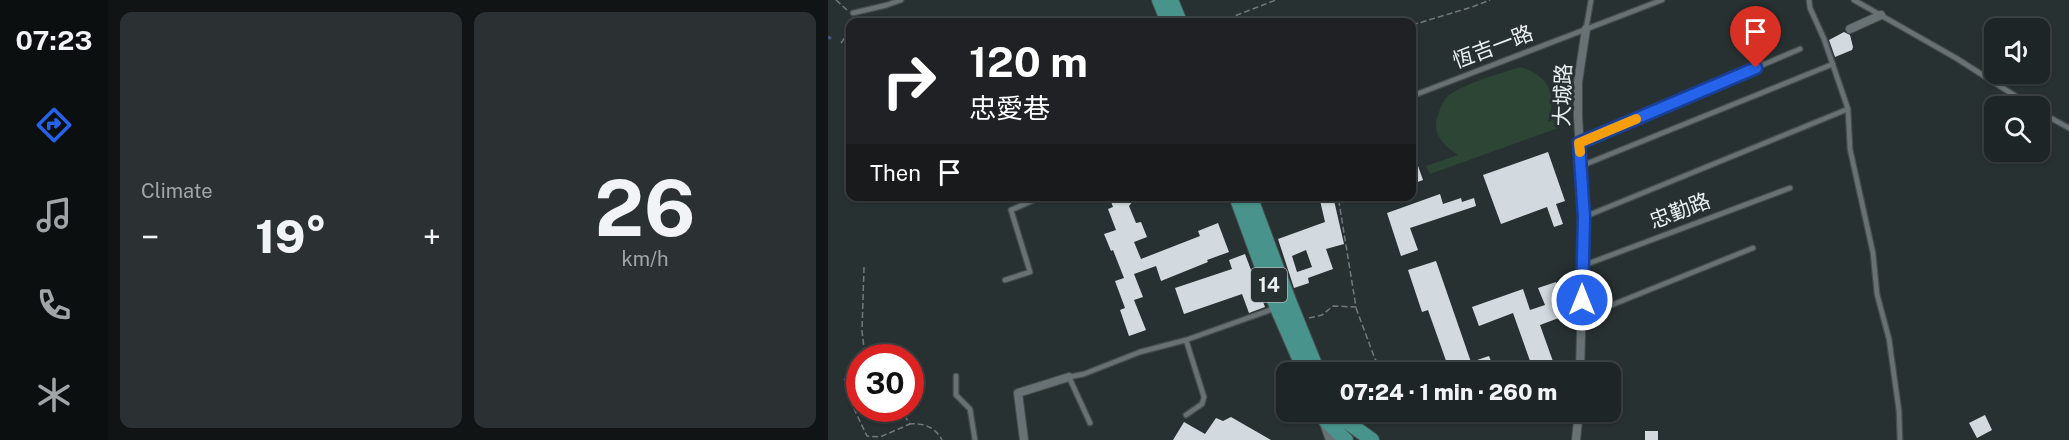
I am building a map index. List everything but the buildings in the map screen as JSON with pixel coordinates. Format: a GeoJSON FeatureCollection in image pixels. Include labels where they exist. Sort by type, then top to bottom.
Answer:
{"type":"FeatureCollection","features":[{"type":"Feature","properties":{"kind":"main road"},"geometry":{"type":"LineString","coordinates":[[1168,1],[1168,18]]}},
{"type":"Feature","properties":{"kind":"main road"},"geometry":{"type":"LineString","coordinates":[[1168,1],[1178,18]]}},
{"type":"Feature","properties":{"kind":"main road","name":"14"},"geometry":{"type":"LineString","coordinates":[[1238,201],[1283,305],[1297,321],[1314,362]]}},
{"type":"Feature","properties":{"kind":"main road","name":"14"},"geometry":{"type":"LineString","coordinates":[[1252,201],[1302,362]]}},
{"type":"Feature","properties":{"kind":"main road"},"geometry":{"type":"LineString","coordinates":[[1334,422],[1345,440]]}},
{"type":"Feature","properties":{"kind":"main road"},"geometry":{"type":"LineString","coordinates":[[1342,422],[1372,440]]}},
{"type":"Feature","properties":{"kind":"street"},"geometry":{"type":"LineString","coordinates":[[1850,29],[1881,15]]}},
{"type":"Feature","properties":{"kind":"street","name":"大城路"},"geometry":{"type":"LineString","coordinates":[[1580,362],[1584,217],[1578,82],[1586,29]]}},
{"type":"Feature","properties":{"kind":"street"},"geometry":{"type":"LineString","coordinates":[[1024,440],[1018,393],[1069,377]]}},
{"type":"Feature","properties":{"kind":"street"},"geometry":{"type":"LineString","coordinates":[[1330,422],[1332,440]]}},
{"type":"Feature","properties":{"kind":"street"},"geometry":{"type":"LineString","coordinates":[[1576,440],[1578,422]]}},
{"type":"Feature","properties":{"kind":"lane"},"geometry":{"type":"LineString","coordinates":[[853,13],[901,0]]}},
{"type":"Feature","properties":{"kind":"lane","name":"大城路"},"geometry":{"type":"LineString","coordinates":[[1586,29],[1591,0]]}},
{"type":"Feature","properties":{"kind":"lane","name":"恆吉一路"},"geometry":{"type":"LineString","coordinates":[[1416,94],[1662,0]]}},
{"type":"Feature","properties":{"kind":"lane"},"geometry":{"type":"LineString","coordinates":[[1809,0],[1810,8],[1833,64],[1851,123],[1850,149],[1873,253],[1877,294],[1889,339],[1899,411],[1900,440]]}},
{"type":"Feature","properties":{"kind":"lane"},"geometry":{"type":"LineString","coordinates":[[1854,0],[1956,58],[2015,96]]}},
{"type":"Feature","properties":{"kind":"lane"},"geometry":{"type":"LineString","coordinates":[[1579,143],[1800,49]]}},
{"type":"Feature","properties":{"kind":"lane"},"geometry":{"type":"LineString","coordinates":[[1581,166],[1833,64]]}},
{"type":"Feature","properties":{"kind":"lane"},"geometry":{"type":"LineString","coordinates":[[1584,217],[1848,109]]}},
{"type":"Feature","properties":{"kind":"lane"},"geometry":{"type":"LineString","coordinates":[[2050,118],[2069,128]]}},
{"type":"Feature","properties":{"kind":"lane","name":"忠勤路"},"geometry":{"type":"LineString","coordinates":[[1582,266],[1790,188]]}},
{"type":"Feature","properties":{"kind":"lane"},"geometry":{"type":"LineString","coordinates":[[1005,280],[1030,272],[1011,210],[1032,201]]}},
{"type":"Feature","properties":{"kind":"lane"},"geometry":{"type":"LineString","coordinates":[[1582,317],[1753,248]]}},
{"type":"Feature","properties":{"kind":"lane"},"geometry":{"type":"LineString","coordinates":[[1090,423],[1069,377],[1084,374],[1140,352],[1186,340],[1283,305]]}},
{"type":"Feature","properties":{"kind":"lane"},"geometry":{"type":"LineString","coordinates":[[1186,340],[1204,397],[1202,404],[1186,414]]}},
{"type":"Feature","properties":{"kind":"lane"},"geometry":{"type":"LineString","coordinates":[[956,376],[956,395],[970,409],[975,440]]}},
{"type":"Feature","properties":{"kind":"path"},"geometry":{"type":"LineString","coordinates":[[1229,18],[1276,0]]}},
{"type":"Feature","properties":{"kind":"path"},"geometry":{"type":"LineString","coordinates":[[1416,24],[1490,0]]}},
{"type":"Feature","properties":{"kind":"path"},"geometry":{"type":"LineString","coordinates":[[841,43],[846,36]]}},
{"type":"Feature","properties":{"kind":"path"},"geometry":{"type":"LineString","coordinates":[[1339,201],[1356,307],[1378,362]]}},
{"type":"Feature","properties":{"kind":"path"},"geometry":{"type":"LineString","coordinates":[[864,267],[864,344]]}},
{"type":"Feature","properties":{"kind":"path"},"geometry":{"type":"LineString","coordinates":[[1297,321],[1322,315],[1333,306],[1356,307]]}},
{"type":"Feature","properties":{"kind":"path"},"geometry":{"type":"LineString","coordinates":[[860,422],[867,436],[879,437],[910,424],[924,423],[939,434],[942,440]]}},
{"type":"Feature","properties":{"kind":"green space"},"geometry":{"type":"Polygon","coordinates":[[[1520,67],[1538,75],[1544,81],[1551,94],[1552,103],[1548,122],[1559,117],[1561,127],[1430,174],[1426,166],[1458,155],[1444,144],[1436,129],[1437,118],[1445,99],[1471,84],[1520,67]]]}},
{"type":"Feature","properties":{"kind":"slow traffic"},"geometry":{"type":"LineString","coordinates":[[1580,152],[1579,143],[1636,119]]}},
{"type":"Feature","properties":{"kind":"route"},"geometry":{"type":"LineString","coordinates":[[1582,300],[1584,217],[1579,143],[1756,68]]}}]}
